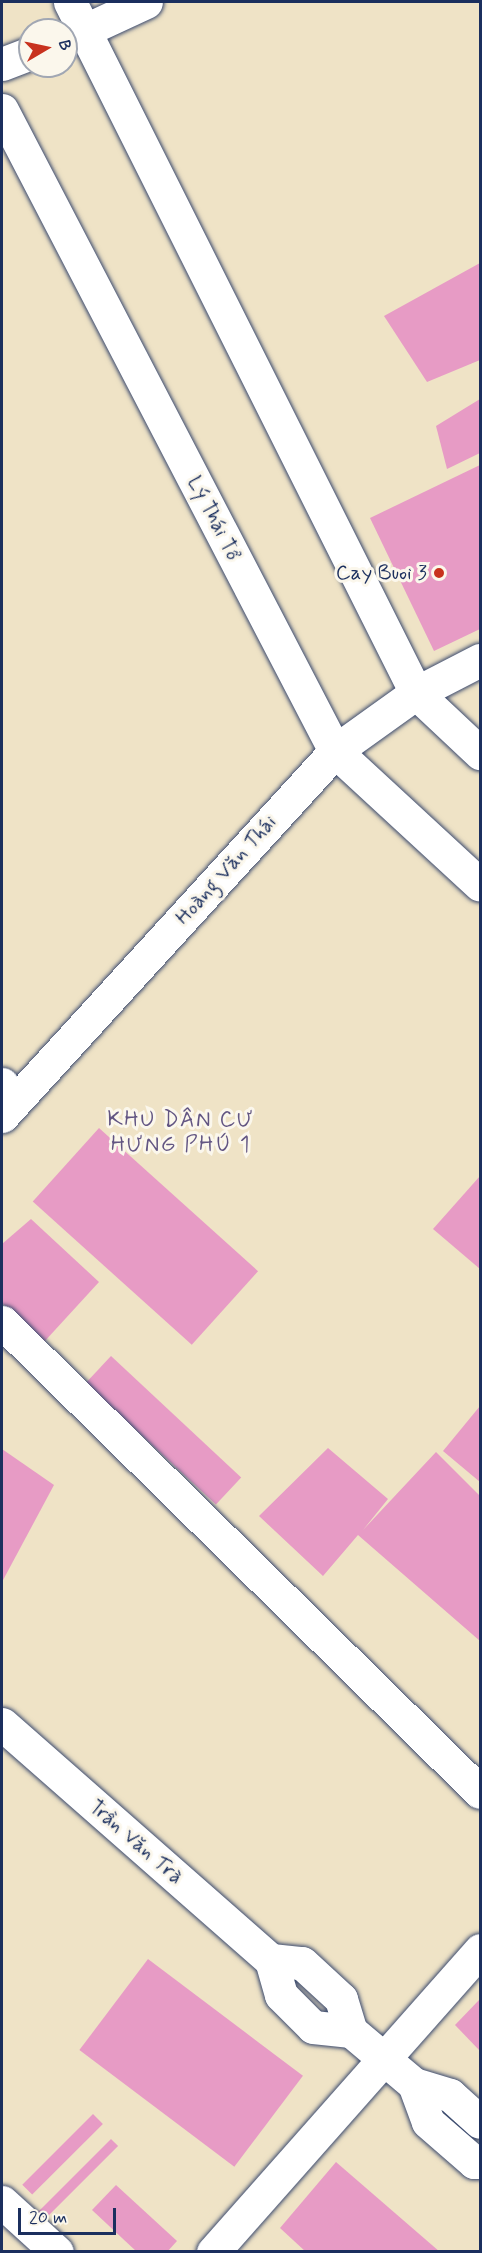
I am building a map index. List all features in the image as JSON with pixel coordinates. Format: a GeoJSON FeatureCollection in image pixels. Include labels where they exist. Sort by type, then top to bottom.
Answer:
{"type":"FeatureCollection","features":[{"type":"Feature","properties":{"kind":"street"},"geometry":{"type":"LineString","coordinates":[[70,2],[72,18]]}},
{"type":"Feature","properties":{"kind":"street"},"geometry":{"type":"LineString","coordinates":[[78,34],[146,2]]}},
{"type":"Feature","properties":{"kind":"street"},"geometry":{"type":"LineString","coordinates":[[78,41],[416,693],[480,753]]}},
{"type":"Feature","properties":{"kind":"street"},"geometry":{"type":"LineString","coordinates":[[2,64],[18,58]]}},
{"type":"Feature","properties":{"kind":"street","name":"Lý Thái Tổ"},"geometry":{"type":"LineString","coordinates":[[2,110],[335,751],[480,885]]}},
{"type":"Feature","properties":{"kind":"street","name":"Hoàng Văn Thái"},"geometry":{"type":"LineString","coordinates":[[5,1102],[335,751],[416,693],[480,660]]}},
{"type":"Feature","properties":{"kind":"street"},"geometry":{"type":"LineString","coordinates":[[2,1322],[480,1792]]}},
{"type":"Feature","properties":{"kind":"street","name":"Trần Văn Trà"},"geometry":{"type":"LineString","coordinates":[[2,1724],[271,1960],[302,1963],[341,1999],[351,2031],[385,2059]]}},
{"type":"Feature","properties":{"kind":"street"},"geometry":{"type":"LineString","coordinates":[[213,2252],[480,1950]]}},
{"type":"Feature","properties":{"kind":"street"},"geometry":{"type":"LineString","coordinates":[[385,2059],[414,2084],[450,2095],[480,2122]]}},
{"type":"Feature","properties":{"kind":"street"},"geometry":{"type":"LineString","coordinates":[[414,2084],[428,2121],[474,2163],[480,2162]]}},
{"type":"Feature","properties":{"kind":"street"},"geometry":{"type":"LineString","coordinates":[[2,2202],[57,2252]]}},
{"type":"Feature","properties":{"kind":"building"},"geometry":{"type":"Polygon","coordinates":[[[480,263],[480,360],[427,382],[384,316],[480,263]]]}},
{"type":"Feature","properties":{"kind":"building"},"geometry":{"type":"Polygon","coordinates":[[[480,399],[480,453],[447,469],[436,426],[480,399]]]}},
{"type":"Feature","properties":{"kind":"building","name":"Cay Buoi 3"},"geometry":{"type":"Polygon","coordinates":[[[480,465],[480,629],[434,651],[370,518],[480,465]]]}},
{"type":"Feature","properties":{"kind":"building"},"geometry":{"type":"Polygon","coordinates":[[[99,1128],[258,1271],[192,1345],[33,1202],[99,1128]]]}},
{"type":"Feature","properties":{"kind":"building"},"geometry":{"type":"Polygon","coordinates":[[[480,1176],[480,1269],[433,1229],[480,1176]]]}},
{"type":"Feature","properties":{"kind":"building"},"geometry":{"type":"Polygon","coordinates":[[[31,1219],[99,1282],[44,1342],[2,1303],[2,1244],[31,1219]]]}},
{"type":"Feature","properties":{"kind":"building"},"geometry":{"type":"Polygon","coordinates":[[[111,1356],[241,1477],[216,1504],[86,1383],[111,1356]]]}},
{"type":"Feature","properties":{"kind":"building"},"geometry":{"type":"Polygon","coordinates":[[[480,1406],[480,1482],[443,1451],[480,1406]]]}},
{"type":"Feature","properties":{"kind":"building"},"geometry":{"type":"Polygon","coordinates":[[[328,1448],[388,1499],[363,1530],[436,1452],[480,1496],[480,1641],[358,1535],[323,1576],[259,1516],[328,1448]]]}},
{"type":"Feature","properties":{"kind":"building"},"geometry":{"type":"Polygon","coordinates":[[[2,1449],[54,1485],[2,1582],[2,1449]]]}},
{"type":"Feature","properties":{"kind":"building"},"geometry":{"type":"Polygon","coordinates":[[[148,1959],[303,2076],[234,2167],[79,2050],[148,1959]]]}},
{"type":"Feature","properties":{"kind":"building"},"geometry":{"type":"Polygon","coordinates":[[[480,1999],[480,2051],[455,2025],[480,1999]]]}},
{"type":"Feature","properties":{"kind":"building"},"geometry":{"type":"Polygon","coordinates":[[[93,2114],[103,2124],[32,2195],[22,2185],[93,2114]]]}},
{"type":"Feature","properties":{"kind":"building"},"geometry":{"type":"Polygon","coordinates":[[[111,2139],[118,2146],[44,2220],[37,2213],[111,2139]]]}},
{"type":"Feature","properties":{"kind":"building"},"geometry":{"type":"Polygon","coordinates":[[[336,2162],[440,2252],[306,2252],[280,2228],[336,2162]]]}},
{"type":"Feature","properties":{"kind":"building"},"geometry":{"type":"Polygon","coordinates":[[[116,2185],[177,2241],[167,2252],[137,2252],[92,2210],[116,2185]]]}},
{"type":"Feature","properties":{"kind":"place","name":"Cay Buoi 3"},"geometry":{"type":"Point","coordinates":[439,573]}},
{"type":"Feature","properties":{"kind":"district","name":"KHU DÂN CƯ HƯNG PHÚ 1"},"geometry":{"type":"Point","coordinates":[181,1132]}}]}
